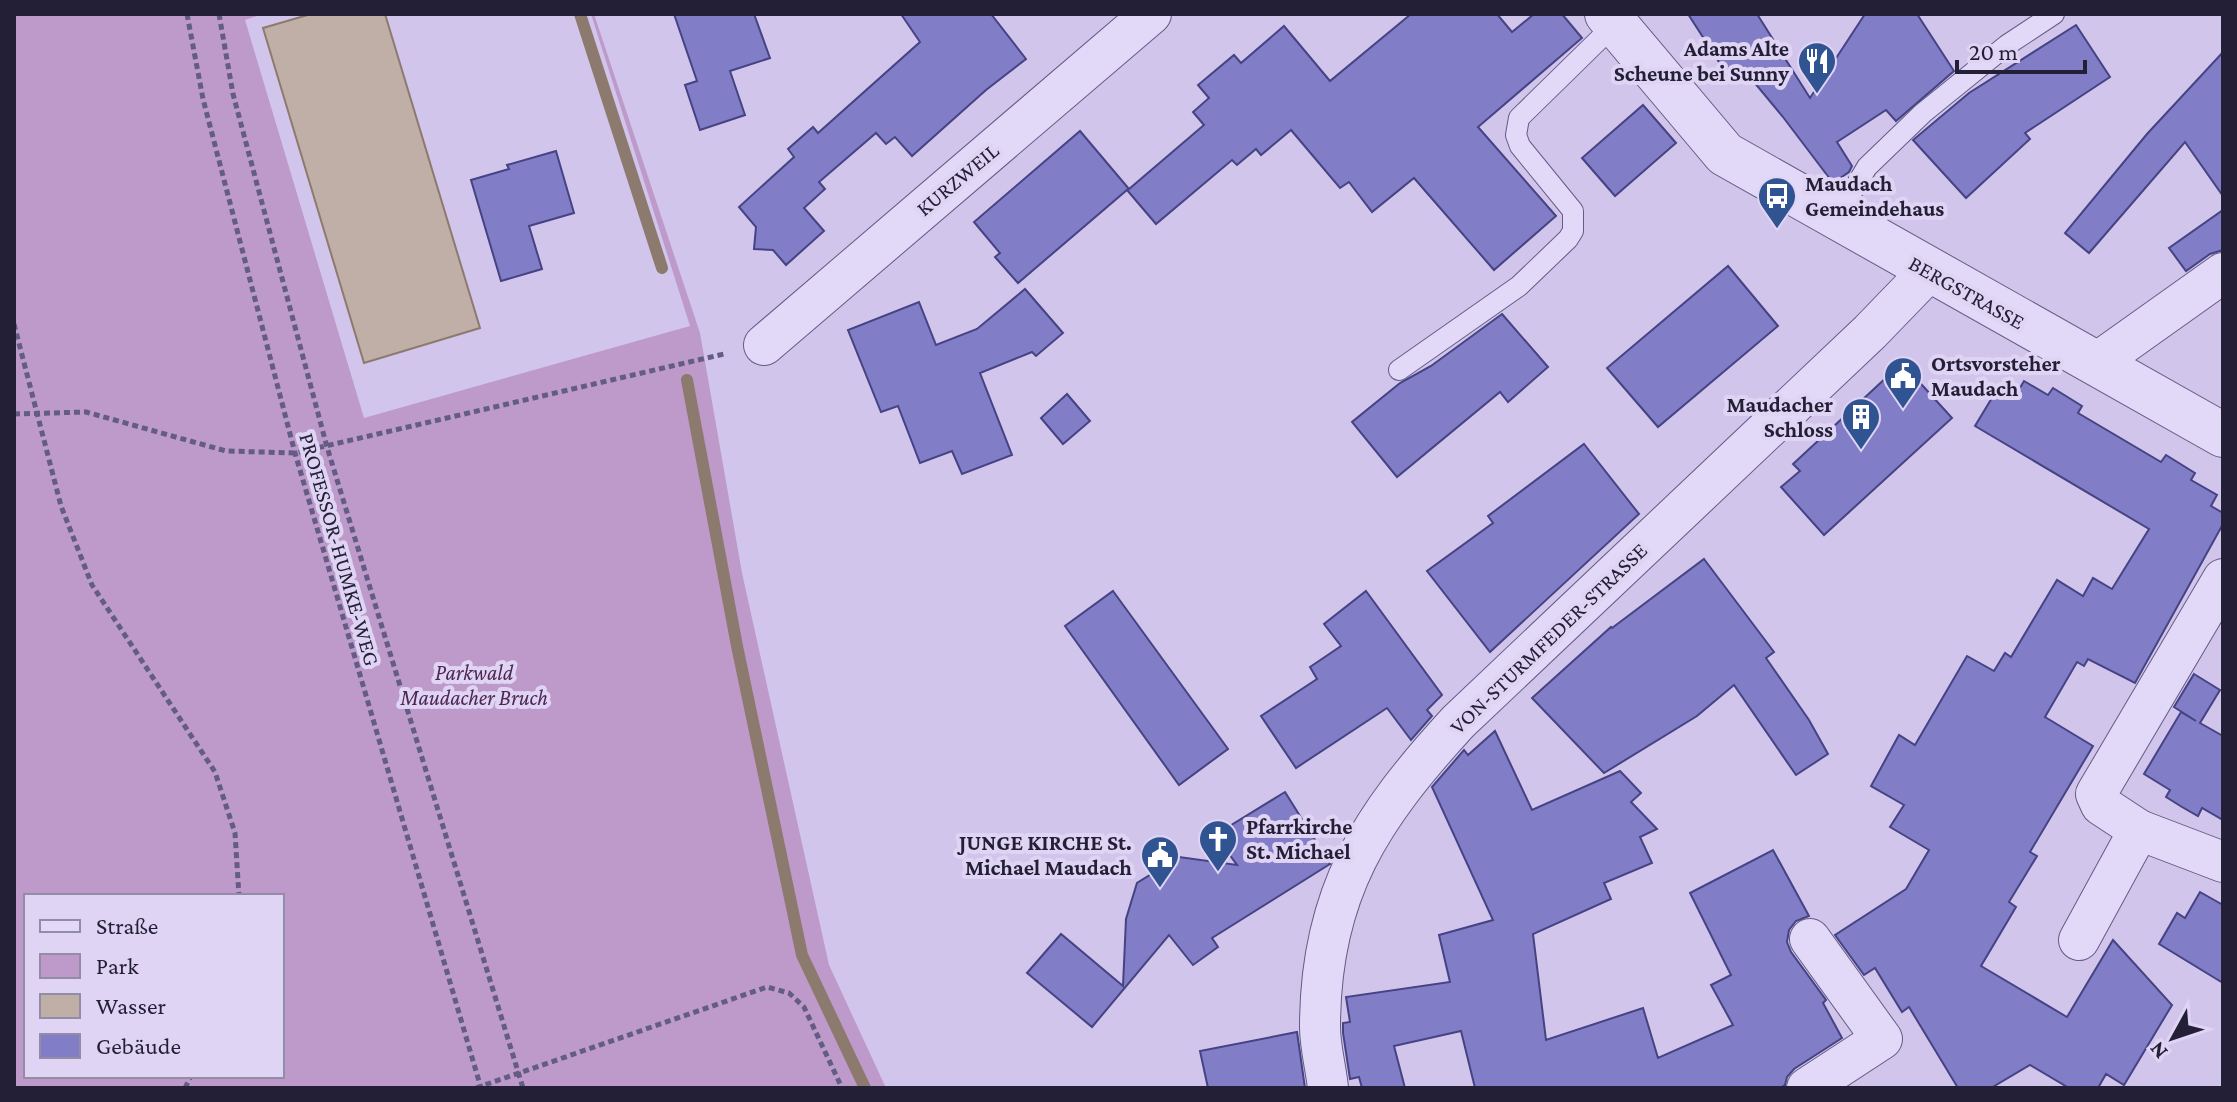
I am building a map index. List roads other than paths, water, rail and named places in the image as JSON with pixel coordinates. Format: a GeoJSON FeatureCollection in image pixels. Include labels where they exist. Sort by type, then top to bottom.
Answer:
{"type":"FeatureCollection","features":[{"type":"Feature","properties":{"kind":"street","name":"KURZWEIL"},"geometry":{"type":"LineString","coordinates":[[764,345],[1151,14]]}},
{"type":"Feature","properties":{"kind":"street","name":"BERGSTRASSE"},"geometry":{"type":"LineString","coordinates":[[1611,19],[1725,154],[2223,435]]}},
{"type":"Feature","properties":{"kind":"street","name":"VON-STURMFEDER-STRASSE"},"geometry":{"type":"LineString","coordinates":[[1328,1088],[1320,1030],[1323,968],[1337,903],[1355,859],[1382,811],[1417,766],[1458,722],[1870,332],[1929,271]]}},
{"type":"Feature","properties":{"kind":"street"},"geometry":{"type":"LineString","coordinates":[[2095,364],[2223,273]]}},
{"type":"Feature","properties":{"kind":"street"},"geometry":{"type":"LineString","coordinates":[[2223,579],[2096,794],[2101,805],[2139,830],[2223,862]]}},
{"type":"Feature","properties":{"kind":"street"},"geometry":{"type":"LineString","coordinates":[[2079,940],[2139,830]]}},
{"type":"Feature","properties":{"kind":"street"},"geometry":{"type":"LineString","coordinates":[[1807,1088],[1882,1039],[1810,939]]}},
{"type":"Feature","properties":{"kind":"lane"},"geometry":{"type":"LineString","coordinates":[[1836,219],[1867,167],[1923,113],[2007,45],[2054,14]]}},
{"type":"Feature","properties":{"kind":"lane"},"geometry":{"type":"LineString","coordinates":[[1399,370],[1519,286],[1573,231],[1573,211],[1520,146],[1516,135],[1519,118],[1611,19]]}},
{"type":"Feature","properties":{"kind":"water"},"geometry":{"type":"Polygon","coordinates":[[[311,14],[385,14],[480,328],[364,363],[263,28],[311,14]]]}},
{"type":"Feature","properties":{"kind":"waterway"},"geometry":{"type":"LineString","coordinates":[[580,14],[662,268]]}},
{"type":"Feature","properties":{"kind":"waterway"},"geometry":{"type":"LineString","coordinates":[[687,380],[737,646],[802,955],[865,1088]]}},
{"type":"Feature","properties":{"kind":"place","name":"Adams Alte Scheune bei Sunny"},"geometry":{"type":"Point","coordinates":[1817,95]}},
{"type":"Feature","properties":{"kind":"place","name":"Maudach Gemeindehaus"},"geometry":{"type":"Point","coordinates":[1777,230]}},
{"type":"Feature","properties":{"kind":"place","name":"Ortsvorsteher Maudach"},"geometry":{"type":"Point","coordinates":[1903,410]}},
{"type":"Feature","properties":{"kind":"place","name":"Maudacher Schloss"},"geometry":{"type":"Point","coordinates":[1861,451]}},
{"type":"Feature","properties":{"kind":"place","name":"Pfarrkirche St. Michael"},"geometry":{"type":"Point","coordinates":[1218,873]}},
{"type":"Feature","properties":{"kind":"place","name":"JUNGE KIRCHE St. Michael Maudach"},"geometry":{"type":"Point","coordinates":[1160,889]}},
{"type":"Feature","properties":{"kind":"park label","name":"Parkwald Maudacher Bruch"},"geometry":{"type":"Point","coordinates":[474,684]}}]}
